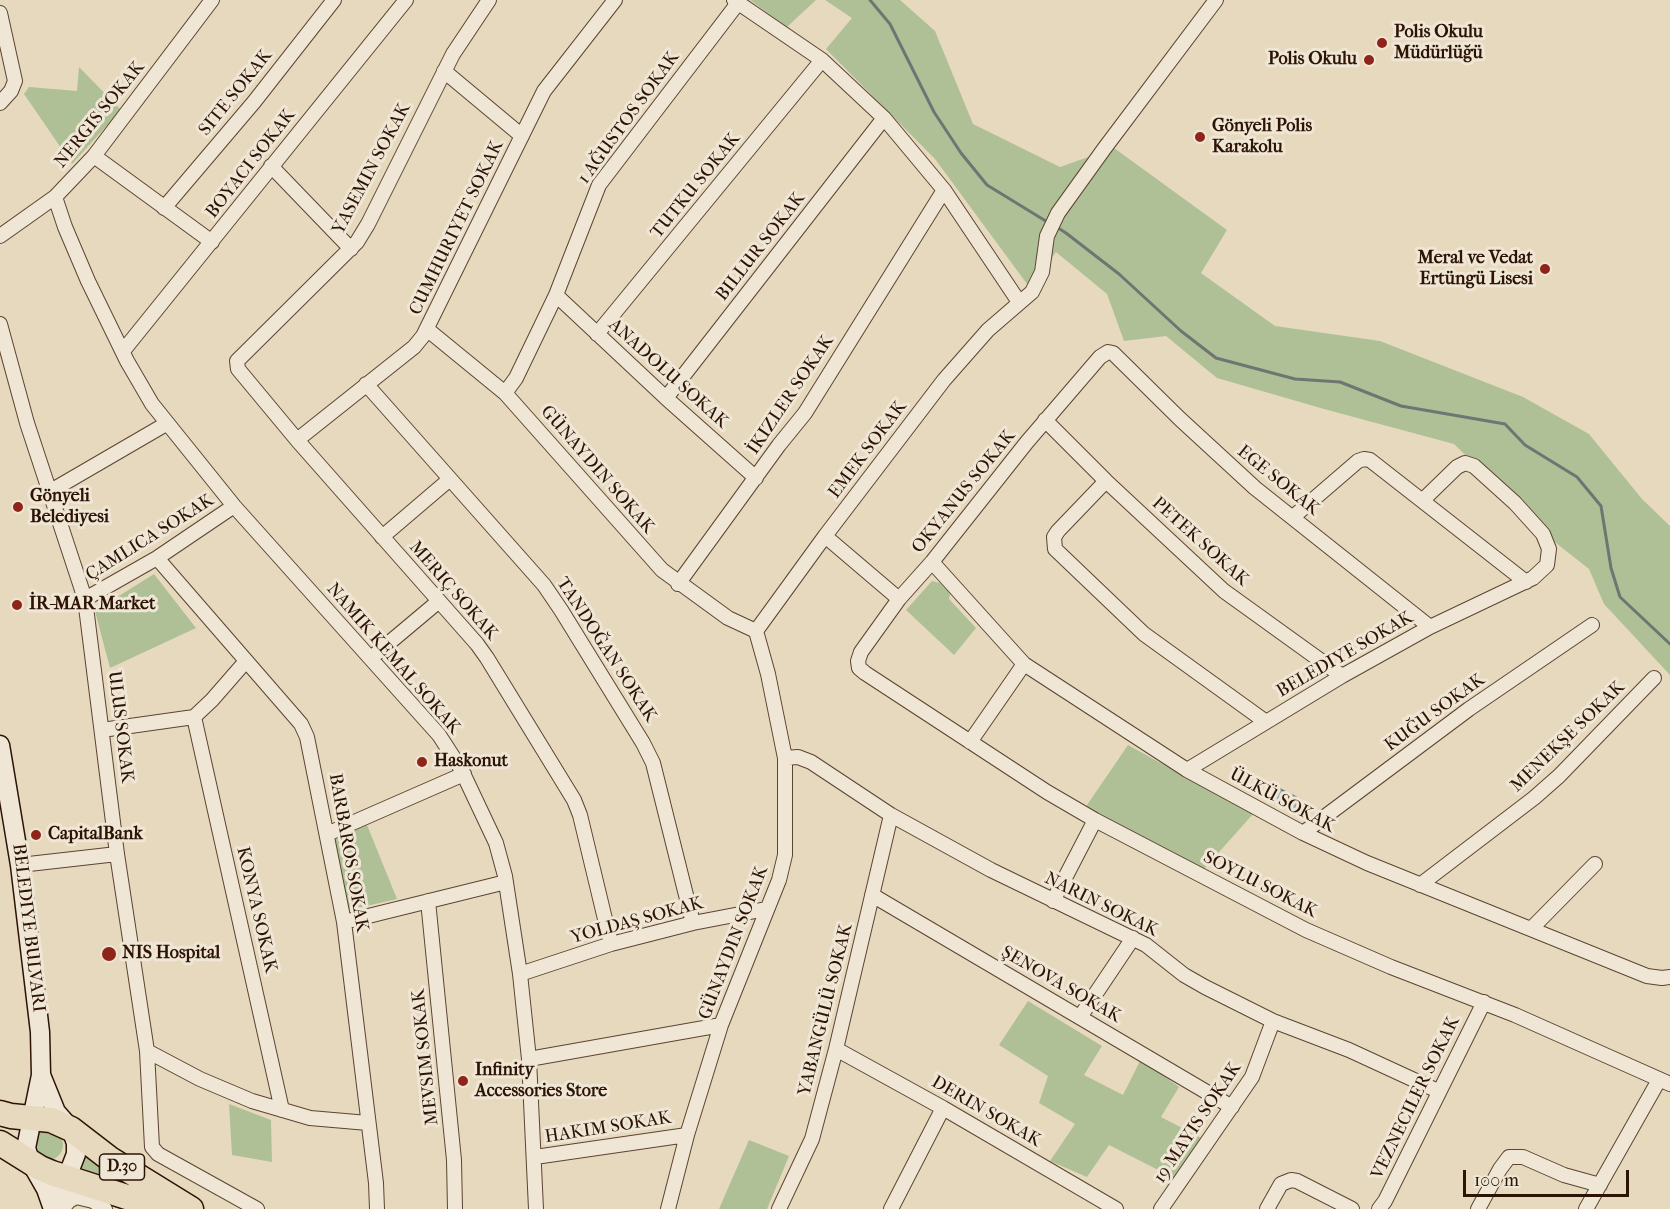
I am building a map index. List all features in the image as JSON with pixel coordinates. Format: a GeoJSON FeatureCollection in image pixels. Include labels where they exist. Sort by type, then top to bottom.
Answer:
{"type":"FeatureCollection","features":[{"type":"Feature","properties":{"kind":"highway","name":"D.30"},"geometry":{"type":"LineString","coordinates":[[0,1113],[51,1120],[71,1129],[110,1159],[191,1209]]}},
{"type":"Feature","properties":{"kind":"highway","name":"D.30"},"geometry":{"type":"LineString","coordinates":[[0,1143],[40,1168],[159,1209]]}},
{"type":"Feature","properties":{"kind":"main road"},"geometry":{"type":"LineString","coordinates":[[0,745],[4,786],[21,866],[38,1001],[41,1076],[26,1148],[53,1209]]}},
{"type":"Feature","properties":{"kind":"main road"},"geometry":{"type":"LineString","coordinates":[[41,1076],[56,1112],[71,1129],[76,1143],[76,1154],[64,1177],[61,1209]]}},
{"type":"Feature","properties":{"kind":"street","name":"NERGIS SOKAK"},"geometry":{"type":"LineString","coordinates":[[0,236],[55,197],[94,156],[212,0]]}},
{"type":"Feature","properties":{"kind":"street","name":"SITE SOKAK"},"geometry":{"type":"LineString","coordinates":[[164,208],[254,102],[334,0]]}},
{"type":"Feature","properties":{"kind":"street"},"geometry":{"type":"LineString","coordinates":[[123,351],[406,0]]}},
{"type":"Feature","properties":{"kind":"street","name":"YASEMIN SOKAK"},"geometry":{"type":"LineString","coordinates":[[237,361],[351,249],[368,224],[460,41],[489,0]]}},
{"type":"Feature","properties":{"kind":"street","name":"CUMHURIYET SOKAK"},"geometry":{"type":"LineString","coordinates":[[297,440],[414,347],[428,330],[552,79],[615,0]]}},
{"type":"Feature","properties":{"kind":"street","name":"EMEK SOKAK"},"geometry":{"type":"LineString","coordinates":[[756,631],[944,380],[988,330],[1032,292],[1039,281],[1047,236],[1058,213],[1216,0]]}},
{"type":"Feature","properties":{"kind":"street"},"geometry":{"type":"LineString","coordinates":[[736,1],[822,60],[884,118],[944,190],[1019,302]]}},
{"type":"Feature","properties":{"kind":"street","name":"1 AĞUSTOS SOKAK"},"geometry":{"type":"LineString","coordinates":[[505,393],[516,378],[556,295],[591,201],[599,186],[736,1]]}},
{"type":"Feature","properties":{"kind":"street"},"geometry":{"type":"LineString","coordinates":[[0,13],[15,81],[11,91],[0,103]]}},
{"type":"Feature","properties":{"kind":"street","name":"TUTKU SOKAK"},"geometry":{"type":"LineString","coordinates":[[597,334],[822,60]]}},
{"type":"Feature","properties":{"kind":"street"},"geometry":{"type":"LineString","coordinates":[[444,71],[522,136]]}},
{"type":"Feature","properties":{"kind":"street","name":"BILLUR SOKAK"},"geometry":{"type":"LineString","coordinates":[[666,398],[884,118]]}},
{"type":"Feature","properties":{"kind":"street"},"geometry":{"type":"LineString","coordinates":[[94,156],[212,243]]}},
{"type":"Feature","properties":{"kind":"street"},"geometry":{"type":"LineString","coordinates":[[271,166],[351,249]]}},
{"type":"Feature","properties":{"kind":"street","name":"İKIZLER SOKAK"},"geometry":{"type":"LineString","coordinates":[[678,584],[779,445],[805,414],[944,190]]}},
{"type":"Feature","properties":{"kind":"street"},"geometry":{"type":"LineString","coordinates":[[55,197],[76,255],[144,391],[166,424],[234,506],[439,735],[464,774],[496,843],[506,882],[520,974],[529,1059],[536,1209]]}},
{"type":"Feature","properties":{"kind":"street","name":"ANADOLU SOKAK"},"geometry":{"type":"LineString","coordinates":[[556,295],[756,478]]}},
{"type":"Feature","properties":{"kind":"street","name":"ULUS SOKAK"},"geometry":{"type":"LineString","coordinates":[[0,324],[49,492],[86,599],[117,854],[147,1051],[151,1144],[158,1154],[257,1209]]}},
{"type":"Feature","properties":{"kind":"street"},"geometry":{"type":"LineString","coordinates":[[428,330],[505,393],[651,558],[678,584],[728,618],[756,631],[768,674],[785,758],[785,855],[779,879],[721,1025],[687,1135],[668,1209]]}},
{"type":"Feature","properties":{"kind":"street","name":"OKYANUS SOKAK"},"geometry":{"type":"LineString","coordinates":[[860,668],[859,655],[899,599],[932,562],[1045,420],[1101,355],[1108,352],[1113,353]]}},
{"type":"Feature","properties":{"kind":"street","name":"EGE SOKAK"},"geometry":{"type":"LineString","coordinates":[[1113,353],[1180,420],[1255,488],[1430,627]]}},
{"type":"Feature","properties":{"kind":"street","name":"MERIÇ SOKAK"},"geometry":{"type":"LineString","coordinates":[[237,361],[238,369],[297,440],[482,651],[571,792],[580,815],[611,945]]}},
{"type":"Feature","properties":{"kind":"street","name":"TANDOĞAN SOKAK"},"geometry":{"type":"LineString","coordinates":[[366,384],[553,598],[643,743],[652,763],[693,923]]}},
{"type":"Feature","properties":{"kind":"street","name":"PETEK SOKAK"},"geometry":{"type":"LineString","coordinates":[[1045,420],[1106,481],[1224,591],[1342,676]]}},
{"type":"Feature","properties":{"kind":"street"},"geometry":{"type":"LineString","coordinates":[[49,492],[166,424]]}},
{"type":"Feature","properties":{"kind":"street"},"geometry":{"type":"LineString","coordinates":[[1293,517],[1358,461],[1364,459],[1373,462],[1526,582]]}},
{"type":"Feature","properties":{"kind":"street","name":"BELEDIYE SOKAK"},"geometry":{"type":"LineString","coordinates":[[1187,770],[1342,676],[1430,627],[1526,582],[1539,574],[1547,565],[1548,544],[1543,534],[1478,468],[1468,464],[1459,465],[1423,500]]}},
{"type":"Feature","properties":{"kind":"street"},"geometry":{"type":"LineString","coordinates":[[382,537],[450,478]]}},
{"type":"Feature","properties":{"kind":"street"},"geometry":{"type":"LineString","coordinates":[[1106,481],[1055,534],[1053,542],[1055,549],[1144,634],[1266,722]]}},
{"type":"Feature","properties":{"kind":"street"},"geometry":{"type":"LineString","coordinates":[[86,599],[157,558],[234,506]]}},
{"type":"Feature","properties":{"kind":"street"},"geometry":{"type":"LineString","coordinates":[[825,536],[899,599]]}},
{"type":"Feature","properties":{"kind":"street","name":"BARBAROS SOKAK"},"geometry":{"type":"LineString","coordinates":[[157,558],[305,730],[344,922],[376,1183],[376,1209]]}},
{"type":"Feature","properties":{"kind":"street","name":"ÜLKÜ SOKAK"},"geometry":{"type":"LineString","coordinates":[[932,562],[1024,664],[1187,770],[1303,834],[1367,863],[1647,976],[1670,977]]}},
{"type":"Feature","properties":{"kind":"street"},"geometry":{"type":"LineString","coordinates":[[371,658],[439,601]]}},
{"type":"Feature","properties":{"kind":"street","name":"KUĞU SOKAK"},"geometry":{"type":"LineString","coordinates":[[1303,834],[1469,710],[1592,625]]}},
{"type":"Feature","properties":{"kind":"street"},"geometry":{"type":"LineString","coordinates":[[102,730],[194,717],[246,661]]}},
{"type":"Feature","properties":{"kind":"street"},"geometry":{"type":"LineString","coordinates":[[970,742],[1024,664]]}},
{"type":"Feature","properties":{"kind":"street","name":"SOYLU SOKAK"},"geometry":{"type":"LineString","coordinates":[[860,668],[1047,792],[1095,820],[1306,930],[1391,967],[1484,1002],[1665,1082]]}},
{"type":"Feature","properties":{"kind":"street","name":"MENEKŞE SOKAK"},"geometry":{"type":"LineString","coordinates":[[1420,885],[1534,798],[1559,776],[1654,678]]}},
{"type":"Feature","properties":{"kind":"street","name":"KONYA SOKAK"},"geometry":{"type":"LineString","coordinates":[[194,717],[282,1110]]}},
{"type":"Feature","properties":{"kind":"street","name":"NARIN SOKAK"},"geometry":{"type":"LineString","coordinates":[[785,758],[798,757],[811,762],[891,814],[1010,880],[1146,945],[1196,982],[1273,1021],[1349,1050],[1438,1091]]}},
{"type":"Feature","properties":{"kind":"street"},"geometry":{"type":"LineString","coordinates":[[327,834],[464,774]]}},
{"type":"Feature","properties":{"kind":"street","name":"YABANGÜLÜ SOKAK"},"geometry":{"type":"LineString","coordinates":[[779,1209],[812,1139],[836,1049],[891,814]]}},
{"type":"Feature","properties":{"kind":"street"},"geometry":{"type":"LineString","coordinates":[[1053,901],[1095,820]]}},
{"type":"Feature","properties":{"kind":"street"},"geometry":{"type":"LineString","coordinates":[[21,866],[117,854]]}},
{"type":"Feature","properties":{"kind":"street"},"geometry":{"type":"LineString","coordinates":[[1531,929],[1595,864]]}},
{"type":"Feature","properties":{"kind":"street"},"geometry":{"type":"LineString","coordinates":[[344,922],[506,882]]}},
{"type":"Feature","properties":{"kind":"street","name":"ŞENOVA SOKAK"},"geometry":{"type":"LineString","coordinates":[[872,895],[1232,1107]]}},
{"type":"Feature","properties":{"kind":"street","name":"MEVSIM SOKAK"},"geometry":{"type":"LineString","coordinates":[[428,902],[454,1160],[455,1209]]}},
{"type":"Feature","properties":{"kind":"street","name":"YOLDAŞ SOKAK"},"geometry":{"type":"LineString","coordinates":[[520,974],[611,945],[693,923],[766,909]]}},
{"type":"Feature","properties":{"kind":"street"},"geometry":{"type":"LineString","coordinates":[[1080,1017],[1133,938]]}},
{"type":"Feature","properties":{"kind":"street","name":"VEZNECILER SOKAK"},"geometry":{"type":"LineString","coordinates":[[1378,1209],[1385,1201],[1484,1002]]}},
{"type":"Feature","properties":{"kind":"street"},"geometry":{"type":"LineString","coordinates":[[1161,1209],[1252,1077],[1273,1021]]}},
{"type":"Feature","properties":{"kind":"street"},"geometry":{"type":"LineString","coordinates":[[529,1059],[721,1025]]}},
{"type":"Feature","properties":{"kind":"street","name":"DERIN SOKAK"},"geometry":{"type":"LineString","coordinates":[[836,1049],[943,1108],[1116,1209]]}},
{"type":"Feature","properties":{"kind":"street"},"geometry":{"type":"LineString","coordinates":[[147,1051],[217,1087],[282,1110],[317,1119],[368,1123]]}},
{"type":"Feature","properties":{"kind":"street"},"geometry":{"type":"LineString","coordinates":[[1586,1209],[1665,1082]]}},
{"type":"Feature","properties":{"kind":"street"},"geometry":{"type":"LineString","coordinates":[[891,1209],[943,1108]]}},
{"type":"Feature","properties":{"kind":"street","name":"HAKIM SOKAK"},"geometry":{"type":"LineString","coordinates":[[535,1158],[687,1135]]}},
{"type":"Feature","properties":{"kind":"street"},"geometry":{"type":"LineString","coordinates":[[1478,1209],[1509,1157],[1523,1157],[1564,1175],[1600,1185]]}},
{"type":"Feature","properties":{"kind":"street"},"geometry":{"type":"LineString","coordinates":[[1267,1209],[1281,1184],[1291,1180],[1352,1209]]}},
{"type":"Feature","properties":{"kind":"street"},"geometry":{"type":"LineString","coordinates":[[61,1209],[76,1197],[93,1201],[105,1209]]}},
{"type":"Feature","properties":{"kind":"green space"},"geometry":{"type":"Polygon","coordinates":[[[750,0],[816,0],[787,27],[750,0]]]}},
{"type":"Feature","properties":{"kind":"green space"},"geometry":{"type":"Polygon","coordinates":[[[825,0],[900,0],[935,31],[973,124],[1060,167],[1114,148],[1227,230],[1201,273],[1275,326],[1380,341],[1523,397],[1589,434],[1642,499],[1670,526],[1670,675],[1604,604],[1589,569],[1556,543],[1454,444],[1217,378],[1166,336],[1124,341],[1107,294],[1056,252],[1030,288],[935,159],[826,49],[852,18],[825,0]]]}},
{"type":"Feature","properties":{"kind":"green space"},"geometry":{"type":"Polygon","coordinates":[[[79,67],[121,110],[72,164],[24,94],[29,87],[77,91],[79,67]]]}},
{"type":"Feature","properties":{"kind":"green space"},"geometry":{"type":"Polygon","coordinates":[[[154,574],[196,628],[110,668],[95,611],[154,574]]]}},
{"type":"Feature","properties":{"kind":"green space"},"geometry":{"type":"Polygon","coordinates":[[[932,581],[940,583],[950,594],[949,599],[976,628],[954,655],[906,610],[932,581]]]}},
{"type":"Feature","properties":{"kind":"green space"},"geometry":{"type":"Polygon","coordinates":[[[1128,745],[1253,814],[1204,869],[1085,808],[1128,745]]]}},
{"type":"Feature","properties":{"kind":"green space"},"geometry":{"type":"Polygon","coordinates":[[[367,825],[397,899],[349,910],[334,839],[367,825]]]}},
{"type":"Feature","properties":{"kind":"green space"},"geometry":{"type":"Polygon","coordinates":[[[1028,1001],[1102,1046],[1084,1075],[1123,1095],[1141,1059],[1179,1087],[1161,1117],[1203,1139],[1174,1178],[1109,1145],[1087,1177],[1050,1161],[1075,1124],[1039,1103],[1048,1076],[999,1045],[1028,1001]]]}},
{"type":"Feature","properties":{"kind":"green space"},"geometry":{"type":"Polygon","coordinates":[[[229,1104],[271,1120],[272,1162],[232,1155],[229,1104]]]}},
{"type":"Feature","properties":{"kind":"green space"},"geometry":{"type":"Polygon","coordinates":[[[48,1130],[59,1134],[63,1145],[59,1156],[48,1160],[37,1156],[33,1145],[37,1134],[48,1130]]]}},
{"type":"Feature","properties":{"kind":"green space"},"geometry":{"type":"Polygon","coordinates":[[[749,1140],[789,1156],[767,1209],[719,1209],[749,1140]]]}},
{"type":"Feature","properties":{"kind":"green space"},"geometry":{"type":"Polygon","coordinates":[[[80,1147],[181,1209],[73,1171],[80,1147]]]}},
{"type":"Feature","properties":{"kind":"water"},"geometry":{"type":"Polygon","coordinates":[[[1276,787],[1300,799],[1293,812],[1270,800],[1270,793],[1276,787]]]}},
{"type":"Feature","properties":{"kind":"waterway"},"geometry":{"type":"LineString","coordinates":[[870,0],[890,24],[934,112],[961,153],[987,185],[1049,223]]}},
{"type":"Feature","properties":{"kind":"waterway"},"geometry":{"type":"LineString","coordinates":[[1055,226],[1119,274],[1181,331],[1216,358],[1295,379],[1340,382],[1401,406],[1505,424],[1525,445],[1577,477],[1601,506],[1611,568],[1620,597],[1670,644]]}},
{"type":"Feature","properties":{"kind":"place","name":"Polis Okulu Müdürlüğü"},"geometry":{"type":"Point","coordinates":[1382,43]}},
{"type":"Feature","properties":{"kind":"place","name":"Polis Okulu"},"geometry":{"type":"Point","coordinates":[1369,60]}},
{"type":"Feature","properties":{"kind":"place","name":"Gönyeli Polis Karakolu"},"geometry":{"type":"Point","coordinates":[1200,137]}},
{"type":"Feature","properties":{"kind":"place","name":"Meral ve Vedat Ertüngü Lisesi"},"geometry":{"type":"Point","coordinates":[1545,269]}},
{"type":"Feature","properties":{"kind":"place","name":"Gönyeli Belediyesi"},"geometry":{"type":"Point","coordinates":[18,507]}},
{"type":"Feature","properties":{"kind":"place","name":"İR-MAR Market"},"geometry":{"type":"Point","coordinates":[17,605]}},
{"type":"Feature","properties":{"kind":"place","name":"Haskonut"},"geometry":{"type":"Point","coordinates":[422,762]}},
{"type":"Feature","properties":{"kind":"place","name":"CapitalBank"},"geometry":{"type":"Point","coordinates":[36,835]}},
{"type":"Feature","properties":{"kind":"place","name":"NIS Hospital"},"geometry":{"type":"Point","coordinates":[109,954]}},
{"type":"Feature","properties":{"kind":"place","name":"Infinity Accessories Store"},"geometry":{"type":"Point","coordinates":[463,1081]}}]}
